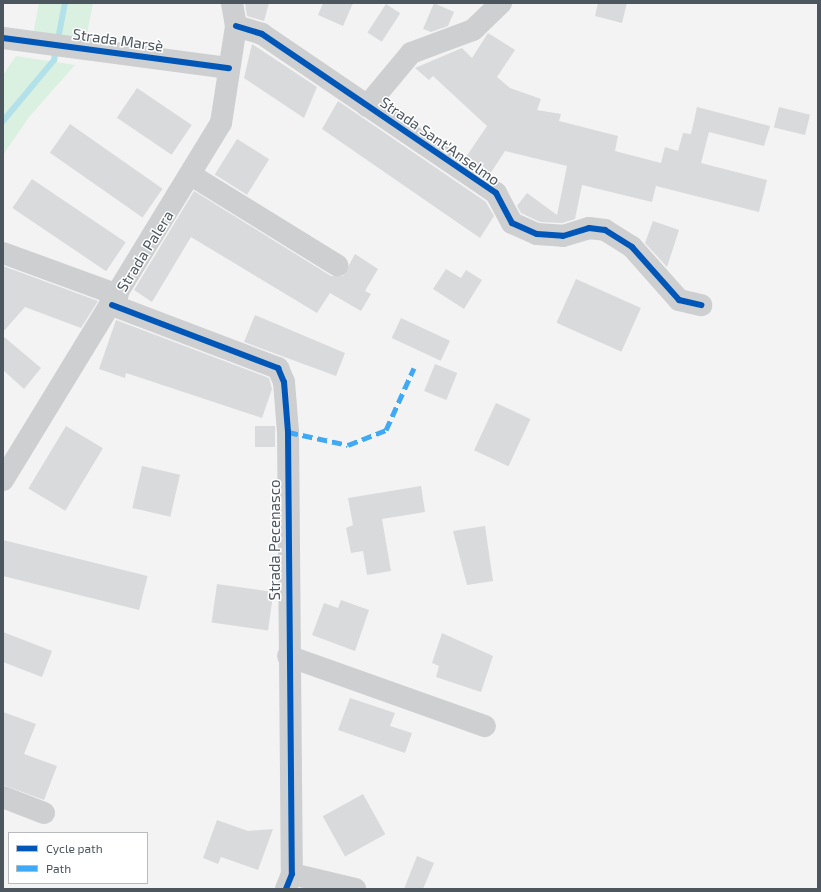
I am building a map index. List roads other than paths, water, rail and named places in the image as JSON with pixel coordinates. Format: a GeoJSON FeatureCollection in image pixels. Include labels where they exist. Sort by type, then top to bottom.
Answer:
{"type":"FeatureCollection","features":[{"type":"Feature","properties":{"kind":"street","name":"Strada Palera"},"geometry":{"type":"LineString","coordinates":[[3,480],[115,300],[221,123],[236,26],[232,3]]}},
{"type":"Feature","properties":{"kind":"street"},"geometry":{"type":"LineString","coordinates":[[367,106],[410,53],[472,30],[501,3]]}},
{"type":"Feature","properties":{"kind":"street","name":"Strada Sant'Anselmo"},"geometry":{"type":"LineString","coordinates":[[236,26],[262,34],[496,193],[512,223],[537,234],[556,236],[571,236],[590,228],[605,230],[632,247],[679,300],[701,304]]}},
{"type":"Feature","properties":{"kind":"street","name":"Strada Marsè"},"geometry":{"type":"LineString","coordinates":[[3,38],[229,68]]}},
{"type":"Feature","properties":{"kind":"street"},"geometry":{"type":"LineString","coordinates":[[191,175],[337,265]]}},
{"type":"Feature","properties":{"kind":"street","name":"Strada Pecenasco"},"geometry":{"type":"LineString","coordinates":[[3,253],[278,368],[284,382],[288,432],[289,881]]}},
{"type":"Feature","properties":{"kind":"street"},"geometry":{"type":"LineString","coordinates":[[288,656],[485,726]]}},
{"type":"Feature","properties":{"kind":"street"},"geometry":{"type":"LineString","coordinates":[[3,797],[44,813]]}},
{"type":"Feature","properties":{"kind":"street"},"geometry":{"type":"LineString","coordinates":[[289,881],[355,889]]}},
{"type":"Feature","properties":{"kind":"waterway"},"geometry":{"type":"LineString","coordinates":[[3,121],[54,60],[65,3]]}}]}
